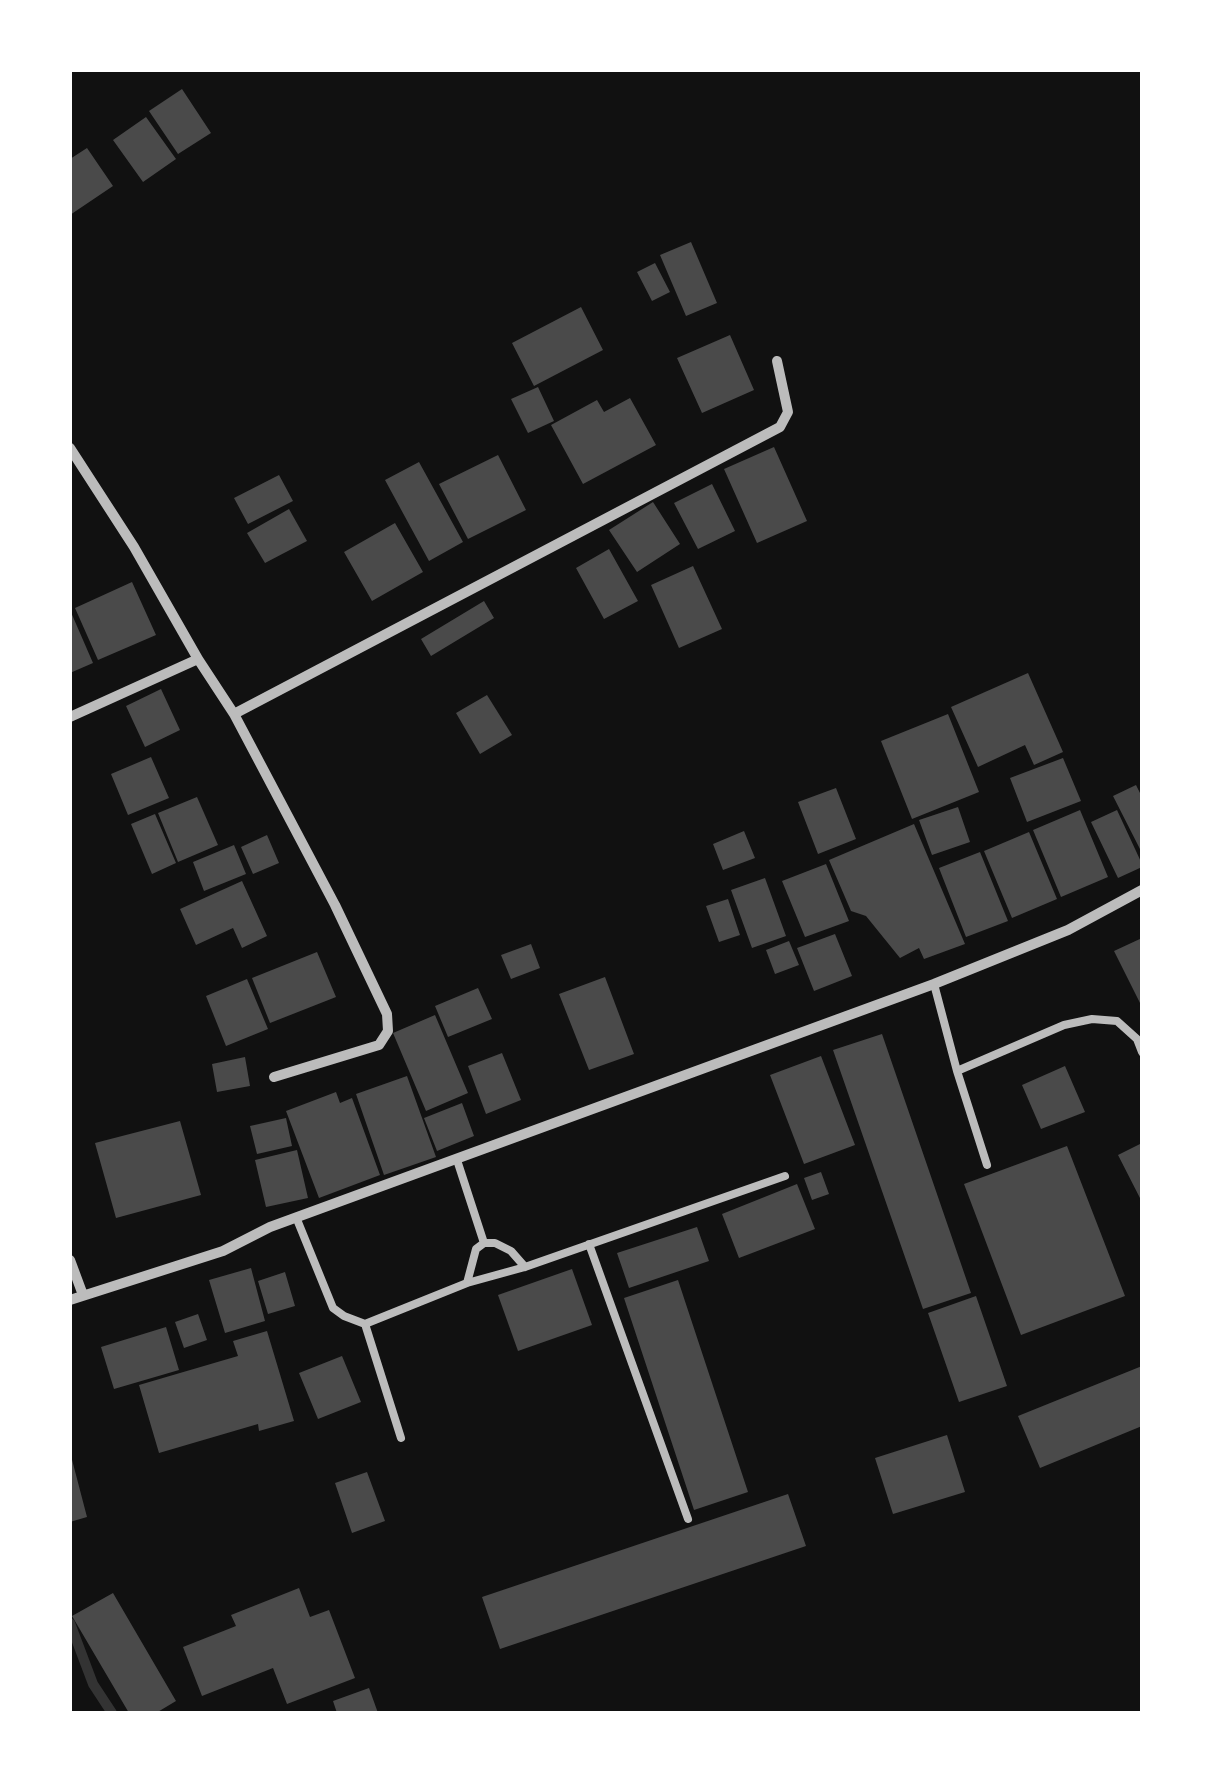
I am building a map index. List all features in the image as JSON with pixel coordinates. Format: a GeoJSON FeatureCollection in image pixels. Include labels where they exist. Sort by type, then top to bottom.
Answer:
{"type":"FeatureCollection","features":[{"type":"Feature","properties":{"kind":"street"},"geometry":{"type":"LineString","coordinates":[[234,714],[780,427],[788,412],[778,362]]}},
{"type":"Feature","properties":{"kind":"street"},"geometry":{"type":"LineString","coordinates":[[70,448],[234,714],[335,904],[387,1014],[388,1031],[379,1045],[274,1077]]}},
{"type":"Feature","properties":{"kind":"street"},"geometry":{"type":"LineString","coordinates":[[70,717],[198,660]]}},
{"type":"Feature","properties":{"kind":"street"},"geometry":{"type":"LineString","coordinates":[[70,1300],[224,1250],[296,1217],[934,984],[1068,930],[1142,890]]}},
{"type":"Feature","properties":{"kind":"street"},"geometry":{"type":"LineString","coordinates":[[70,1260],[84,1295]]}},
{"type":"Feature","properties":{"kind":"lane"},"geometry":{"type":"LineString","coordinates":[[934,984],[988,1165]]}},
{"type":"Feature","properties":{"kind":"lane"},"geometry":{"type":"LineString","coordinates":[[957,1071],[1064,1024],[1092,1019],[1117,1021],[1137,1039],[1142,1052]]}},
{"type":"Feature","properties":{"kind":"lane"},"geometry":{"type":"LineString","coordinates":[[457,1160],[484,1243]]}},
{"type":"Feature","properties":{"kind":"lane"},"geometry":{"type":"LineString","coordinates":[[296,1217],[332,1308],[364,1324],[466,1283],[525,1267],[785,1176]]}},
{"type":"Feature","properties":{"kind":"lane"},"geometry":{"type":"LineString","coordinates":[[466,1283],[476,1249],[484,1243],[511,1250],[525,1267]]}},
{"type":"Feature","properties":{"kind":"lane"},"geometry":{"type":"LineString","coordinates":[[589,1244],[688,1519]]}},
{"type":"Feature","properties":{"kind":"lane"},"geometry":{"type":"LineString","coordinates":[[364,1324],[402,1438]]}},
{"type":"Feature","properties":{"kind":"building"},"geometry":{"type":"Polygon","coordinates":[[[182,89],[211,133],[178,154],[149,111],[182,89]]]}},
{"type":"Feature","properties":{"kind":"building"},"geometry":{"type":"Polygon","coordinates":[[[146,117],[176,159],[143,182],[113,140],[146,117]]]}},
{"type":"Feature","properties":{"kind":"building"},"geometry":{"type":"Polygon","coordinates":[[[87,148],[113,186],[70,215],[70,159],[87,148]]]}},
{"type":"Feature","properties":{"kind":"building"},"geometry":{"type":"Polygon","coordinates":[[[691,242],[717,303],[686,316],[660,255],[691,242]]]}},
{"type":"Feature","properties":{"kind":"building"},"geometry":{"type":"Polygon","coordinates":[[[655,263],[670,292],[652,301],[637,272],[655,263]]]}},
{"type":"Feature","properties":{"kind":"building"},"geometry":{"type":"Polygon","coordinates":[[[581,307],[603,350],[534,386],[512,343],[581,307]]]}},
{"type":"Feature","properties":{"kind":"building"},"geometry":{"type":"Polygon","coordinates":[[[730,335],[754,390],[702,413],[677,358],[730,335]]]}},
{"type":"Feature","properties":{"kind":"building"},"geometry":{"type":"Polygon","coordinates":[[[538,387],[554,421],[528,433],[511,399],[538,387]]]}},
{"type":"Feature","properties":{"kind":"building"},"geometry":{"type":"Polygon","coordinates":[[[630,398],[656,445],[583,484],[551,425],[597,400],[604,412],[630,398]]]}},
{"type":"Feature","properties":{"kind":"building"},"geometry":{"type":"Polygon","coordinates":[[[774,447],[807,521],[757,543],[724,469],[774,447]]]}},
{"type":"Feature","properties":{"kind":"building"},"geometry":{"type":"Polygon","coordinates":[[[498,455],[526,510],[468,539],[439,484],[498,455]]]}},
{"type":"Feature","properties":{"kind":"building"},"geometry":{"type":"Polygon","coordinates":[[[419,462],[463,542],[429,561],[385,480],[419,462]]]}},
{"type":"Feature","properties":{"kind":"building"},"geometry":{"type":"Polygon","coordinates":[[[279,475],[293,501],[248,524],[234,498],[279,475]]]}},
{"type":"Feature","properties":{"kind":"building"},"geometry":{"type":"Polygon","coordinates":[[[712,484],[735,531],[698,549],[674,503],[712,484]]]}},
{"type":"Feature","properties":{"kind":"building"},"geometry":{"type":"Polygon","coordinates":[[[653,502],[680,544],[637,572],[609,530],[653,502]]]}},
{"type":"Feature","properties":{"kind":"building"},"geometry":{"type":"Polygon","coordinates":[[[289,509],[307,541],[265,563],[247,533],[289,509]]]}},
{"type":"Feature","properties":{"kind":"building"},"geometry":{"type":"Polygon","coordinates":[[[395,523],[423,572],[372,601],[344,552],[395,523]]]}},
{"type":"Feature","properties":{"kind":"building"},"geometry":{"type":"Polygon","coordinates":[[[609,549],[638,601],[604,619],[576,568],[609,549]]]}},
{"type":"Feature","properties":{"kind":"building"},"geometry":{"type":"Polygon","coordinates":[[[693,566],[722,629],[679,648],[651,585],[693,566]]]}},
{"type":"Feature","properties":{"kind":"building"},"geometry":{"type":"Polygon","coordinates":[[[132,582],[156,635],[98,660],[75,608],[132,582]]]}},
{"type":"Feature","properties":{"kind":"building"},"geometry":{"type":"Polygon","coordinates":[[[484,601],[494,618],[431,656],[421,639],[484,601]]]}},
{"type":"Feature","properties":{"kind":"building"},"geometry":{"type":"Polygon","coordinates":[[[70,610],[93,663],[70,673],[70,610]]]}},
{"type":"Feature","properties":{"kind":"building"},"geometry":{"type":"Polygon","coordinates":[[[1028,673],[1063,752],[1034,765],[1025,745],[978,767],[951,707],[1028,673]]]}},
{"type":"Feature","properties":{"kind":"building"},"geometry":{"type":"Polygon","coordinates":[[[161,689],[180,730],[145,747],[126,706],[161,689]]]}},
{"type":"Feature","properties":{"kind":"building"},"geometry":{"type":"Polygon","coordinates":[[[487,695],[512,735],[480,754],[456,713],[487,695]]]}},
{"type":"Feature","properties":{"kind":"building"},"geometry":{"type":"Polygon","coordinates":[[[948,714],[979,792],[912,819],[881,741],[948,714]]]}},
{"type":"Feature","properties":{"kind":"building"},"geometry":{"type":"Polygon","coordinates":[[[151,757],[169,798],[128,815],[111,774],[151,757]]]}},
{"type":"Feature","properties":{"kind":"building"},"geometry":{"type":"Polygon","coordinates":[[[1063,758],[1081,801],[1027,822],[1010,778],[1063,758]]]}},
{"type":"Feature","properties":{"kind":"building"},"geometry":{"type":"Polygon","coordinates":[[[1136,785],[1142,797],[1142,853],[1113,796],[1136,785]]]}},
{"type":"Feature","properties":{"kind":"building"},"geometry":{"type":"Polygon","coordinates":[[[836,788],[856,839],[818,854],[798,802],[836,788]]]}},
{"type":"Feature","properties":{"kind":"building"},"geometry":{"type":"Polygon","coordinates":[[[197,797],[218,845],[178,862],[158,813],[197,797]]]}},
{"type":"Feature","properties":{"kind":"building"},"geometry":{"type":"Polygon","coordinates":[[[958,807],[970,842],[932,855],[919,820],[958,807]]]}},
{"type":"Feature","properties":{"kind":"building"},"geometry":{"type":"Polygon","coordinates":[[[1080,810],[1108,877],[1061,897],[1033,830],[1080,810]]]}},
{"type":"Feature","properties":{"kind":"building"},"geometry":{"type":"Polygon","coordinates":[[[1117,810],[1142,864],[1118,878],[1091,822],[1117,810]]]}},
{"type":"Feature","properties":{"kind":"building"},"geometry":{"type":"Polygon","coordinates":[[[155,814],[176,863],[152,874],[131,824],[155,814]]]}},
{"type":"Feature","properties":{"kind":"building"},"geometry":{"type":"Polygon","coordinates":[[[914,824],[965,944],[924,959],[919,948],[900,958],[866,916],[851,911],[829,860],[914,824]]]}},
{"type":"Feature","properties":{"kind":"building"},"geometry":{"type":"Polygon","coordinates":[[[744,831],[755,858],[723,870],[713,844],[744,831]]]}},
{"type":"Feature","properties":{"kind":"building"},"geometry":{"type":"Polygon","coordinates":[[[1029,832],[1057,899],[1012,918],[984,851],[1029,832]]]}},
{"type":"Feature","properties":{"kind":"building"},"geometry":{"type":"Polygon","coordinates":[[[267,835],[279,863],[253,874],[241,847],[267,835]]]}},
{"type":"Feature","properties":{"kind":"building"},"geometry":{"type":"Polygon","coordinates":[[[234,845],[246,874],[204,891],[193,862],[234,845]]]}},
{"type":"Feature","properties":{"kind":"building"},"geometry":{"type":"Polygon","coordinates":[[[980,852],[1008,921],[966,937],[939,868],[980,852]]]}},
{"type":"Feature","properties":{"kind":"building"},"geometry":{"type":"Polygon","coordinates":[[[826,864],[849,921],[805,937],[782,881],[826,864]]]}},
{"type":"Feature","properties":{"kind":"building"},"geometry":{"type":"Polygon","coordinates":[[[765,878],[786,936],[752,948],[731,890],[765,878]]]}},
{"type":"Feature","properties":{"kind":"building"},"geometry":{"type":"Polygon","coordinates":[[[242,881],[267,936],[242,948],[233,928],[196,945],[180,909],[242,881]]]}},
{"type":"Feature","properties":{"kind":"building"},"geometry":{"type":"Polygon","coordinates":[[[728,899],[740,935],[719,942],[706,906],[728,899]]]}},
{"type":"Feature","properties":{"kind":"building"},"geometry":{"type":"Polygon","coordinates":[[[835,934],[852,976],[814,991],[797,948],[835,934]]]}},
{"type":"Feature","properties":{"kind":"building"},"geometry":{"type":"Polygon","coordinates":[[[1142,938],[1142,1007],[1114,951],[1142,938]]]}},
{"type":"Feature","properties":{"kind":"building"},"geometry":{"type":"Polygon","coordinates":[[[789,941],[799,965],[775,974],[766,950],[789,941]]]}},
{"type":"Feature","properties":{"kind":"building"},"geometry":{"type":"Polygon","coordinates":[[[531,944],[540,968],[511,979],[501,955],[531,944]]]}},
{"type":"Feature","properties":{"kind":"building"},"geometry":{"type":"Polygon","coordinates":[[[317,952],[336,997],[270,1023],[252,978],[317,952]]]}},
{"type":"Feature","properties":{"kind":"building"},"geometry":{"type":"Polygon","coordinates":[[[605,977],[634,1054],[589,1070],[559,994],[605,977]]]}},
{"type":"Feature","properties":{"kind":"building"},"geometry":{"type":"Polygon","coordinates":[[[247,979],[268,1029],[226,1046],[206,996],[247,979]]]}},
{"type":"Feature","properties":{"kind":"building"},"geometry":{"type":"Polygon","coordinates":[[[478,988],[492,1019],[448,1037],[435,1006],[478,988]]]}},
{"type":"Feature","properties":{"kind":"building"},"geometry":{"type":"Polygon","coordinates":[[[435,1015],[468,1093],[426,1111],[393,1033],[435,1015]]]}},
{"type":"Feature","properties":{"kind":"building"},"geometry":{"type":"Polygon","coordinates":[[[882,1034],[971,1293],[923,1309],[833,1050],[882,1034]]]}},
{"type":"Feature","properties":{"kind":"building"},"geometry":{"type":"Polygon","coordinates":[[[502,1053],[521,1100],[486,1114],[468,1066],[502,1053]]]}},
{"type":"Feature","properties":{"kind":"building"},"geometry":{"type":"Polygon","coordinates":[[[821,1056],[855,1145],[804,1164],[770,1075],[821,1056]]]}},
{"type":"Feature","properties":{"kind":"building"},"geometry":{"type":"Polygon","coordinates":[[[245,1057],[250,1086],[217,1092],[212,1064],[245,1057]]]}},
{"type":"Feature","properties":{"kind":"building"},"geometry":{"type":"Polygon","coordinates":[[[1065,1066],[1085,1112],[1041,1129],[1022,1085],[1065,1066]]]}},
{"type":"Feature","properties":{"kind":"building"},"geometry":{"type":"Polygon","coordinates":[[[407,1076],[436,1157],[384,1175],[356,1094],[407,1076]]]}},
{"type":"Feature","properties":{"kind":"building"},"geometry":{"type":"Polygon","coordinates":[[[336,1092],[340,1103],[352,1098],[380,1175],[319,1198],[286,1111],[336,1092]]]}},
{"type":"Feature","properties":{"kind":"building"},"geometry":{"type":"Polygon","coordinates":[[[462,1103],[474,1136],[437,1151],[424,1118],[462,1103]]]}},
{"type":"Feature","properties":{"kind":"building"},"geometry":{"type":"Polygon","coordinates":[[[286,1118],[292,1146],[257,1154],[250,1126],[286,1118]]]}},
{"type":"Feature","properties":{"kind":"building"},"geometry":{"type":"Polygon","coordinates":[[[180,1121],[201,1195],[116,1218],[95,1143],[180,1121]]]}},
{"type":"Feature","properties":{"kind":"building"},"geometry":{"type":"Polygon","coordinates":[[[1142,1143],[1142,1202],[1118,1155],[1142,1143]]]}},
{"type":"Feature","properties":{"kind":"building"},"geometry":{"type":"Polygon","coordinates":[[[1067,1146],[1125,1296],[1021,1335],[964,1184],[1067,1146]]]}},
{"type":"Feature","properties":{"kind":"building"},"geometry":{"type":"Polygon","coordinates":[[[297,1150],[308,1198],[266,1207],[255,1160],[297,1150]]]}},
{"type":"Feature","properties":{"kind":"building"},"geometry":{"type":"Polygon","coordinates":[[[821,1172],[829,1194],[812,1200],[804,1178],[821,1172]]]}},
{"type":"Feature","properties":{"kind":"building"},"geometry":{"type":"Polygon","coordinates":[[[797,1184],[815,1229],[739,1258],[722,1214],[797,1184]]]}},
{"type":"Feature","properties":{"kind":"building"},"geometry":{"type":"Polygon","coordinates":[[[697,1227],[709,1261],[629,1288],[617,1253],[697,1227]]]}},
{"type":"Feature","properties":{"kind":"building"},"geometry":{"type":"Polygon","coordinates":[[[251,1268],[265,1321],[225,1333],[209,1280],[251,1268]]]}},
{"type":"Feature","properties":{"kind":"building"},"geometry":{"type":"Polygon","coordinates":[[[572,1269],[592,1325],[518,1351],[498,1295],[572,1269]]]}},
{"type":"Feature","properties":{"kind":"building"},"geometry":{"type":"Polygon","coordinates":[[[285,1272],[295,1306],[268,1314],[258,1281],[285,1272]]]}},
{"type":"Feature","properties":{"kind":"building"},"geometry":{"type":"Polygon","coordinates":[[[678,1280],[748,1492],[694,1510],[624,1298],[678,1280]]]}},
{"type":"Feature","properties":{"kind":"building"},"geometry":{"type":"Polygon","coordinates":[[[976,1296],[1007,1386],[959,1402],[928,1313],[976,1296]]]}},
{"type":"Feature","properties":{"kind":"building"},"geometry":{"type":"Polygon","coordinates":[[[198,1314],[207,1340],[184,1348],[175,1322],[198,1314]]]}},
{"type":"Feature","properties":{"kind":"building"},"geometry":{"type":"Polygon","coordinates":[[[166,1327],[179,1370],[114,1389],[101,1347],[166,1327]]]}},
{"type":"Feature","properties":{"kind":"building"},"geometry":{"type":"Polygon","coordinates":[[[267,1331],[294,1421],[259,1431],[258,1424],[159,1453],[139,1385],[238,1356],[233,1341],[267,1331]]]}},
{"type":"Feature","properties":{"kind":"building"},"geometry":{"type":"Polygon","coordinates":[[[342,1356],[361,1402],[318,1419],[299,1373],[342,1356]]]}},
{"type":"Feature","properties":{"kind":"building"},"geometry":{"type":"Polygon","coordinates":[[[1142,1366],[1142,1426],[1040,1468],[1018,1416],[1142,1366]]]}},
{"type":"Feature","properties":{"kind":"building"},"geometry":{"type":"Polygon","coordinates":[[[947,1435],[965,1492],[893,1514],[875,1458],[947,1435]]]}},
{"type":"Feature","properties":{"kind":"building"},"geometry":{"type":"Polygon","coordinates":[[[70,1452],[87,1517],[70,1522],[70,1452]]]}},
{"type":"Feature","properties":{"kind":"building"},"geometry":{"type":"Polygon","coordinates":[[[367,1472],[385,1521],[352,1533],[335,1483],[367,1472]]]}},
{"type":"Feature","properties":{"kind":"building"},"geometry":{"type":"Polygon","coordinates":[[[788,1494],[806,1546],[500,1649],[482,1597],[788,1494]]]}},
{"type":"Feature","properties":{"kind":"building"},"geometry":{"type":"Polygon","coordinates":[[[299,1588],[310,1617],[329,1610],[355,1678],[287,1704],[273,1668],[202,1696],[183,1647],[236,1626],[231,1615],[299,1588]]]}},
{"type":"Feature","properties":{"kind":"building"},"geometry":{"type":"Polygon","coordinates":[[[113,1593],[176,1701],[156,1713],[129,1713],[72,1616],[113,1593]]]}},
{"type":"Feature","properties":{"kind":"building"},"geometry":{"type":"Polygon","coordinates":[[[369,1688],[378,1713],[337,1713],[333,1701],[369,1688]]]}},
{"type":"Feature","properties":{"kind":"waterway"},"geometry":{"type":"LineString","coordinates":[[70,1623],[93,1684],[112,1713]]}}]}
